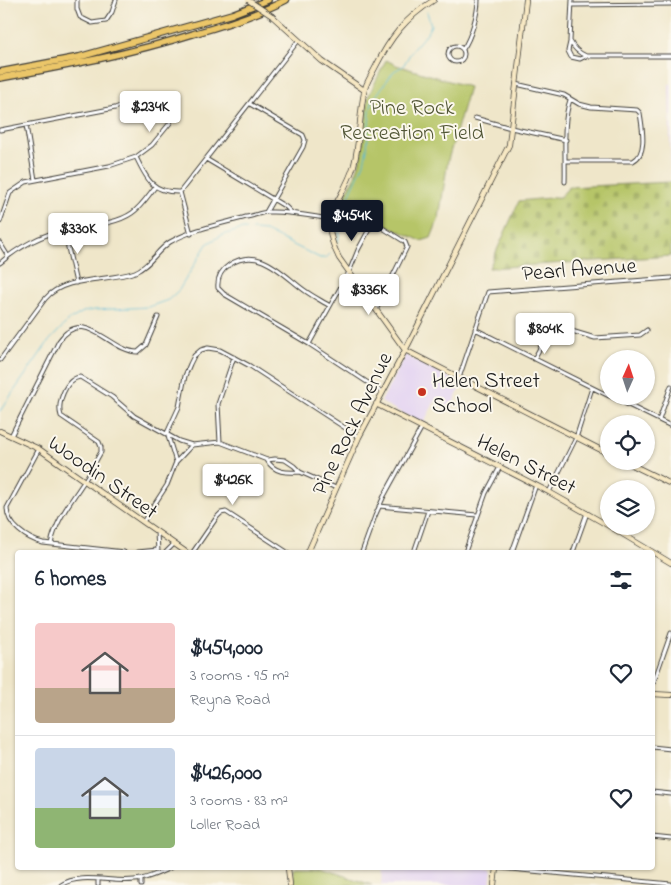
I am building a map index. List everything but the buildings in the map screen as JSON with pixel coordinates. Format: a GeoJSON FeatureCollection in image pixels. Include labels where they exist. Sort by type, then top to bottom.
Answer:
{"type":"FeatureCollection","features":[{"type":"Feature","properties":{"kind":"highway"},"geometry":{"type":"LineString","coordinates":[[0,72],[79,58],[232,14],[268,0]]}},
{"type":"Feature","properties":{"kind":"highway"},"geometry":{"type":"LineString","coordinates":[[0,78],[87,62],[161,44],[233,22],[286,0]]}},
{"type":"Feature","properties":{"kind":"street"},"geometry":{"type":"LineString","coordinates":[[77,0],[77,9],[80,17],[92,23],[106,21],[112,12],[116,0]]}},
{"type":"Feature","properties":{"kind":"street"},"geometry":{"type":"LineString","coordinates":[[248,0],[272,16],[322,61],[364,90]]}},
{"type":"Feature","properties":{"kind":"street"},"geometry":{"type":"LineString","coordinates":[[434,0],[405,22],[394,35],[364,90],[355,160],[330,219],[329,231],[332,244],[349,272],[405,350],[600,450]]}},
{"type":"Feature","properties":{"kind":"street"},"geometry":{"type":"LineString","coordinates":[[463,49],[458,45],[451,47],[448,52],[449,59],[454,62],[461,61],[464,55],[463,49],[467,43],[478,0]]}},
{"type":"Feature","properties":{"kind":"street","name":"Pine Rock Avenue"},"geometry":{"type":"LineString","coordinates":[[309,550],[359,437],[509,145],[526,0]]}},
{"type":"Feature","properties":{"kind":"street"},"geometry":{"type":"LineString","coordinates":[[572,0],[568,51],[571,58],[586,56],[671,56]]}},
{"type":"Feature","properties":{"kind":"street"},"geometry":{"type":"LineString","coordinates":[[572,5],[671,4]]}},
{"type":"Feature","properties":{"kind":"street"},"geometry":{"type":"LineString","coordinates":[[180,192],[298,40]]}},
{"type":"Feature","properties":{"kind":"street"},"geometry":{"type":"LineString","coordinates":[[570,41],[579,53],[586,56]]}},
{"type":"Feature","properties":{"kind":"street"},"geometry":{"type":"LineString","coordinates":[[516,84],[564,95],[570,100],[591,107],[637,110],[640,113],[642,154],[638,159],[633,161],[566,161]]}},
{"type":"Feature","properties":{"kind":"street"},"geometry":{"type":"LineString","coordinates":[[0,130],[115,108],[151,94],[160,96],[171,108],[172,116],[170,123],[152,145],[136,157],[109,166],[26,182],[10,193],[0,222]]}},
{"type":"Feature","properties":{"kind":"street"},"geometry":{"type":"LineString","coordinates":[[566,182],[566,140],[570,100]]}},
{"type":"Feature","properties":{"kind":"street"},"geometry":{"type":"LineString","coordinates":[[250,104],[303,135],[305,140],[303,147],[266,212]]}},
{"type":"Feature","properties":{"kind":"street"},"geometry":{"type":"LineString","coordinates":[[475,118],[566,140]]}},
{"type":"Feature","properties":{"kind":"street"},"geometry":{"type":"LineString","coordinates":[[26,125],[35,180]]}},
{"type":"Feature","properties":{"kind":"street"},"geometry":{"type":"LineString","coordinates":[[136,157],[155,187],[172,192],[180,192]]}},
{"type":"Feature","properties":{"kind":"street"},"geometry":{"type":"LineString","coordinates":[[206,159],[293,213]]}},
{"type":"Feature","properties":{"kind":"street"},"geometry":{"type":"LineString","coordinates":[[0,263],[8,256],[45,236],[64,230],[121,219],[139,207],[155,187]]}},
{"type":"Feature","properties":{"kind":"street"},"geometry":{"type":"LineString","coordinates":[[180,192],[191,234]]}},
{"type":"Feature","properties":{"kind":"street"},"geometry":{"type":"LineString","coordinates":[[0,360],[51,292],[76,283],[134,272],[143,268],[167,244],[225,223],[266,212],[293,213],[330,219]]}},
{"type":"Feature","properties":{"kind":"street"},"geometry":{"type":"LineString","coordinates":[[309,344],[349,272],[373,222],[405,242],[407,247],[376,310]]}},
{"type":"Feature","properties":{"kind":"street"},"geometry":{"type":"LineString","coordinates":[[64,230],[76,283]]}},
{"type":"Feature","properties":{"kind":"street"},"geometry":{"type":"LineString","coordinates":[[0,243],[8,256]]}},
{"type":"Feature","properties":{"kind":"street"},"geometry":{"type":"LineString","coordinates":[[330,306],[303,290],[280,270],[262,261],[249,259],[235,262],[220,274],[218,288],[224,294],[309,344],[382,392]]}},
{"type":"Feature","properties":{"kind":"street","name":"Pearl Avenue"},"geometry":{"type":"LineString","coordinates":[[475,329],[488,292],[671,278]]}},
{"type":"Feature","properties":{"kind":"street"},"geometry":{"type":"LineString","coordinates":[[11,436],[59,341],[70,330],[78,327],[88,328],[126,350],[138,352],[146,345],[158,317]]}},
{"type":"Feature","properties":{"kind":"street"},"geometry":{"type":"LineString","coordinates":[[534,359],[551,328],[555,326],[595,338],[640,335],[647,330]]}},
{"type":"Feature","properties":{"kind":"street"},"geometry":{"type":"LineString","coordinates":[[459,378],[475,329],[600,392]]}},
{"type":"Feature","properties":{"kind":"street"},"geometry":{"type":"LineString","coordinates":[[176,462],[167,433],[179,407],[185,376],[194,356],[201,350],[208,348],[220,350],[250,366],[359,437]]}},
{"type":"Feature","properties":{"kind":"street"},"geometry":{"type":"LineString","coordinates":[[220,442],[218,404],[234,357]]}},
{"type":"Feature","properties":{"kind":"street"},"geometry":{"type":"LineString","coordinates":[[51,544],[57,524],[101,452],[99,442],[61,416],[59,404],[71,380],[80,377],[112,397],[134,416],[179,441],[192,445],[220,442],[267,460],[285,460],[300,472],[336,488]]}},
{"type":"Feature","properties":{"kind":"street"},"geometry":{"type":"LineString","coordinates":[[659,420],[671,386]]}},
{"type":"Feature","properties":{"kind":"street"},"geometry":{"type":"LineString","coordinates":[[549,492],[576,438],[592,388]]}},
{"type":"Feature","properties":{"kind":"street","name":"Helen Street"},"geometry":{"type":"LineString","coordinates":[[376,404],[536,485],[600,521]]}},
{"type":"Feature","properties":{"kind":"street"},"geometry":{"type":"LineString","coordinates":[[628,405],[671,426]]}},
{"type":"Feature","properties":{"kind":"street"},"geometry":{"type":"LineString","coordinates":[[363,550],[380,506],[422,428]]}},
{"type":"Feature","properties":{"kind":"street","name":"Woodin Street"},"geometry":{"type":"LineString","coordinates":[[0,431],[38,449],[183,550]]}},
{"type":"Feature","properties":{"kind":"street"},"geometry":{"type":"LineString","coordinates":[[143,522],[167,485],[176,462],[192,445]]}},
{"type":"Feature","properties":{"kind":"street"},"geometry":{"type":"LineString","coordinates":[[38,449],[7,508],[7,516],[11,523],[37,542],[81,550]]}},
{"type":"Feature","properties":{"kind":"street"},"geometry":{"type":"LineString","coordinates":[[267,460],[270,466],[279,471],[300,472]]}},
{"type":"Feature","properties":{"kind":"street"},"geometry":{"type":"LineString","coordinates":[[466,550],[477,515],[500,467]]}},
{"type":"Feature","properties":{"kind":"street"},"geometry":{"type":"LineString","coordinates":[[642,470],[671,484]]}},
{"type":"Feature","properties":{"kind":"street"},"geometry":{"type":"LineString","coordinates":[[513,550],[536,485]]}},
{"type":"Feature","properties":{"kind":"street"},"geometry":{"type":"LineString","coordinates":[[380,506],[477,515]]}},
{"type":"Feature","properties":{"kind":"street"},"geometry":{"type":"LineString","coordinates":[[415,550],[428,511]]}},
{"type":"Feature","properties":{"kind":"street"},"geometry":{"type":"LineString","coordinates":[[194,550],[217,517],[221,513],[226,512],[284,550]]}},
{"type":"Feature","properties":{"kind":"street"},"geometry":{"type":"LineString","coordinates":[[574,550],[587,513]]}},
{"type":"Feature","properties":{"kind":"street"},"geometry":{"type":"LineString","coordinates":[[157,532],[158,550]]}},
{"type":"Feature","properties":{"kind":"street","name":"Helen Street"},"geometry":{"type":"LineString","coordinates":[[622,535],[644,550]]}},
{"type":"Feature","properties":{"kind":"street"},"geometry":{"type":"LineString","coordinates":[[168,550],[174,544]]}},
{"type":"Feature","properties":{"kind":"street","name":"Helen Street"},"geometry":{"type":"LineString","coordinates":[[655,555],[671,563]]}},
{"type":"Feature","properties":{"kind":"street"},"geometry":{"type":"LineString","coordinates":[[655,678],[671,633]]}},
{"type":"Feature","properties":{"kind":"street"},"geometry":{"type":"LineString","coordinates":[[655,694],[671,695]]}},
{"type":"Feature","properties":{"kind":"street"},"geometry":{"type":"LineString","coordinates":[[655,747],[671,749]]}},
{"type":"Feature","properties":{"kind":"street"},"geometry":{"type":"LineString","coordinates":[[655,792],[671,794]]}},
{"type":"Feature","properties":{"kind":"street"},"geometry":{"type":"LineString","coordinates":[[655,837],[671,839]]}},
{"type":"Feature","properties":{"kind":"street"},"geometry":{"type":"LineString","coordinates":[[61,885],[73,879],[141,880],[165,870]]}},
{"type":"Feature","properties":{"kind":"street"},"geometry":{"type":"LineString","coordinates":[[288,870],[290,885]]}},
{"type":"Feature","properties":{"kind":"street"},"geometry":{"type":"LineString","coordinates":[[494,885],[498,870]]}},
{"type":"Feature","properties":{"kind":"street"},"geometry":{"type":"LineString","coordinates":[[520,870],[671,884]]}},
{"type":"Feature","properties":{"kind":"street"},"geometry":{"type":"LineString","coordinates":[[98,880],[98,885]]}},
{"type":"Feature","properties":{"kind":"street"},"geometry":{"type":"LineString","coordinates":[[140,885],[141,880]]}},
{"type":"Feature","properties":{"kind":"shaded area"},"geometry":{"type":"Polygon","coordinates":[[[669,84],[671,84],[671,180],[669,84]]]}},
{"type":"Feature","properties":{"kind":"shaded area","name":"Helen Street School"},"geometry":{"type":"Polygon","coordinates":[[[405,355],[462,384],[451,408],[435,401],[423,424],[381,402],[405,355]]]}},
{"type":"Feature","properties":{"kind":"shaded area"},"geometry":{"type":"Polygon","coordinates":[[[382,870],[492,870],[490,885],[381,885],[382,870]]]}},
{"type":"Feature","properties":{"kind":"green space","name":"Pine Rock Recreation Field"},"geometry":{"type":"Polygon","coordinates":[[[386,60],[396,65],[469,87],[448,160],[439,218],[431,238],[421,241],[380,222],[349,204],[340,218],[335,215],[359,164],[368,97],[386,60]]]}},
{"type":"Feature","properties":{"kind":"green space"},"geometry":{"type":"Polygon","coordinates":[[[671,182],[671,256],[489,268],[519,201],[560,197],[569,187],[671,182]]]}},
{"type":"Feature","properties":{"kind":"green space"},"geometry":{"type":"Polygon","coordinates":[[[293,870],[327,870],[372,885],[294,885],[293,870]]]}},
{"type":"Feature","properties":{"kind":"waterway"},"geometry":{"type":"LineString","coordinates":[[338,242],[342,211],[364,163],[370,110],[373,100],[394,71],[403,66],[413,49],[427,33],[431,25],[427,12]]}},
{"type":"Feature","properties":{"kind":"waterway"},"geometry":{"type":"LineString","coordinates":[[0,411],[49,341],[68,321],[83,312],[148,307],[168,300],[179,290],[207,244],[222,235],[243,229],[265,231],[320,258],[326,258],[331,253]]}},
{"type":"Feature","properties":{"kind":"place","name":"Helen Street School"},"geometry":{"type":"Point","coordinates":[422,392]}}]}
